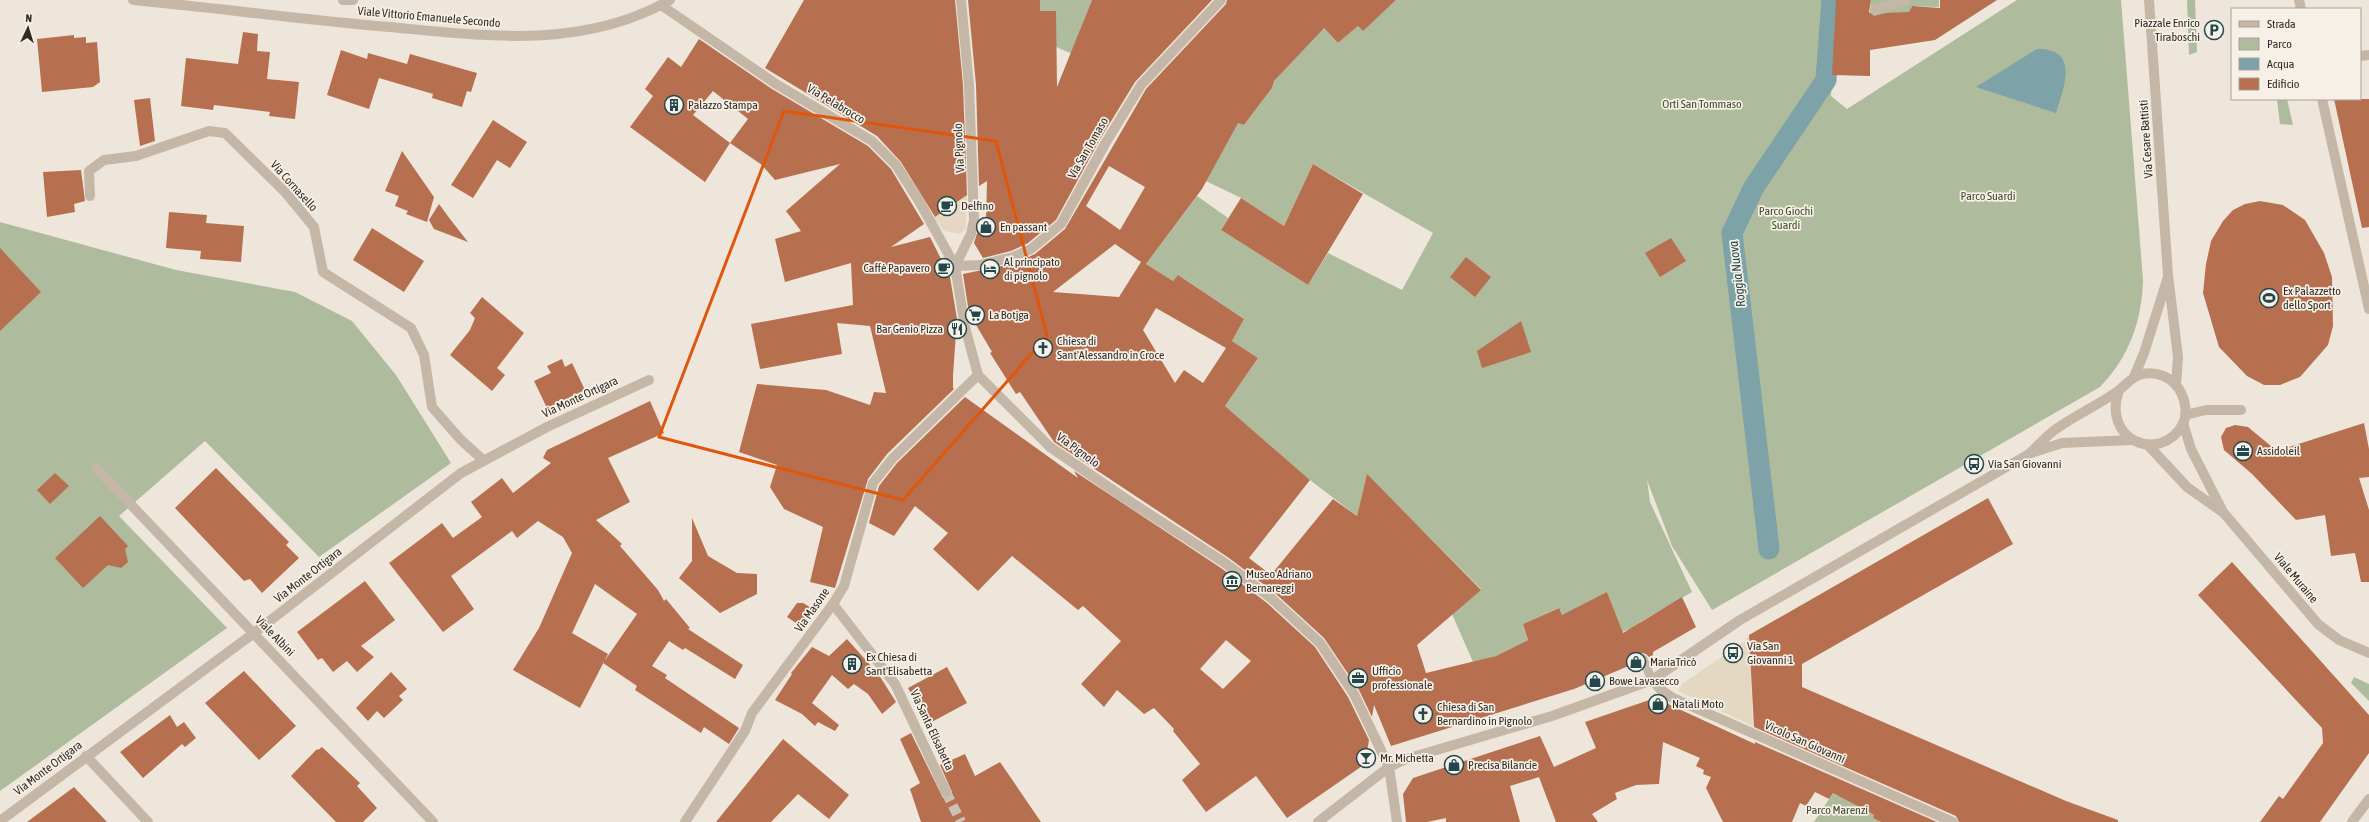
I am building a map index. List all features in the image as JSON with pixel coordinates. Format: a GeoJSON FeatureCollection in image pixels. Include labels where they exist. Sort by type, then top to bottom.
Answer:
{"type":"FeatureCollection","features":[{"type":"Feature","properties":{"kind":"street","name":"Viale Vittorio Emanuele Secondo"},"geometry":{"type":"LineString","coordinates":[[133,0],[364,25],[502,37],[538,37],[608,25],[661,5],[670,0]]}},
{"type":"Feature","properties":{"kind":"street","name":"Viale Vittorio Emanuele Secondo"},"geometry":{"type":"LineString","coordinates":[[343,0],[353,0]]}},
{"type":"Feature","properties":{"kind":"street","name":"Via Pignolo"},"geometry":{"type":"LineString","coordinates":[[961,0],[969,85],[974,220],[971,234],[955,266],[964,327],[978,375],[1050,447],[1126,499],[1225,563],[1271,598],[1320,642],[1354,694],[1389,767],[1397,822]]}},
{"type":"Feature","properties":{"kind":"street","name":"Via San Tomaso"},"geometry":{"type":"LineString","coordinates":[[955,266],[980,265],[1012,257],[1031,249],[1061,224],[1105,144],[1141,85],[1221,0]]}},
{"type":"Feature","properties":{"kind":"street"},"geometry":{"type":"LineString","coordinates":[[1875,10],[1906,0]]}},
{"type":"Feature","properties":{"kind":"street","name":"Via Cesare Battisti"},"geometry":{"type":"LineString","coordinates":[[2149,0],[2168,275],[2178,357],[2176,385]]}},
{"type":"Feature","properties":{"kind":"street","name":"Via Pelabrocco"},"geometry":{"type":"LineString","coordinates":[[661,5],[776,84],[872,141],[896,166],[919,201],[955,266]]}},
{"type":"Feature","properties":{"kind":"street"},"geometry":{"type":"LineString","coordinates":[[2322,100],[2369,309]]}},
{"type":"Feature","properties":{"kind":"street","name":"Via Cornasello"},"geometry":{"type":"LineString","coordinates":[[90,196],[89,171],[104,160],[136,156],[210,131],[225,133],[285,192],[314,227],[324,272],[411,328],[424,355],[432,407],[460,439],[483,460]]}},
{"type":"Feature","properties":{"kind":"street","name":"Via Cesare Battisti"},"geometry":{"type":"LineString","coordinates":[[2134,377],[2144,353],[2168,275]]}},
{"type":"Feature","properties":{"kind":"street"},"geometry":{"type":"LineString","coordinates":[[1318,822],[1389,767],[1406,759],[1552,716],[1652,680],[1740,620],[2029,454],[2055,430],[2119,390],[2134,377],[2156,374],[2171,380],[2182,394],[2184,419]]}},
{"type":"Feature","properties":{"kind":"street","name":"Via Masone"},"geometry":{"type":"LineString","coordinates":[[685,822],[745,731],[752,714],[834,604],[844,586],[873,483],[892,459],[978,375]]}},
{"type":"Feature","properties":{"kind":"street","name":"Via Monte Ortigara"},"geometry":{"type":"LineString","coordinates":[[0,821],[254,633],[461,472],[547,427],[649,380]]}},
{"type":"Feature","properties":{"kind":"street"},"geometry":{"type":"LineString","coordinates":[[2119,390],[2115,405],[2116,418],[2121,430],[2132,440]]}},
{"type":"Feature","properties":{"kind":"street"},"geometry":{"type":"LineString","coordinates":[[2029,454],[2062,444],[2132,440],[2147,444],[2168,440],[2184,419],[2206,410],[2241,410]]}},
{"type":"Feature","properties":{"kind":"street","name":"Viale Muraine"},"geometry":{"type":"LineString","coordinates":[[2184,419],[2190,449],[2223,512],[2318,624],[2339,640],[2364,648],[2369,653]]}},
{"type":"Feature","properties":{"kind":"street","name":"Viale Muraine"},"geometry":{"type":"LineString","coordinates":[[2147,444],[2187,487],[2223,512]]}},
{"type":"Feature","properties":{"kind":"street","name":"Viale Albini"},"geometry":{"type":"LineString","coordinates":[[97,469],[433,822]]}},
{"type":"Feature","properties":{"kind":"street","name":"Via Santa Elisabetta"},"geometry":{"type":"LineString","coordinates":[[834,604],[895,684],[946,792]]}},
{"type":"Feature","properties":{"kind":"street","name":"Vicolo San Giovanni"},"geometry":{"type":"LineString","coordinates":[[1652,680],[1661,690],[1673,698],[1953,822]]}},
{"type":"Feature","properties":{"kind":"street"},"geometry":{"type":"LineString","coordinates":[[86,756],[148,822]]}},
{"type":"Feature","properties":{"kind":"street"},"geometry":{"type":"LineString","coordinates":[[2352,822],[2369,799]]}},
{"type":"Feature","properties":{"kind":"lane"},"geometry":{"type":"LineString","coordinates":[[1643,660],[1652,680]]}},
{"type":"Feature","properties":{"kind":"highlighted area"},"geometry":{"type":"Polygon","coordinates":[[[784,111],[996,141],[1047,336],[903,500],[659,437],[784,111]]]}},
{"type":"Feature","properties":{"kind":"green space"},"geometry":{"type":"Polygon","coordinates":[[[1040,0],[1092,0],[1080,30],[1077,56],[1054,46],[1056,11],[1040,11],[1040,0]]]}},
{"type":"Feature","properties":{"kind":"green space"},"geometry":{"type":"Polygon","coordinates":[[[1396,0],[1836,0],[1831,96],[1847,109],[2017,0],[2121,0],[2143,280],[2137,324],[2126,351],[2119,363],[2100,387],[1712,610],[1672,546],[1647,480],[1650,502],[1692,592],[1640,622],[1641,625],[1622,632],[1607,592],[1564,618],[1558,608],[1523,624],[1528,640],[1496,656],[1473,662],[1452,614],[1481,589],[1367,475],[1357,516],[1310,480],[1225,406],[1258,358],[1232,341],[1244,319],[1178,275],[1173,281],[1146,264],[1197,196],[1228,218],[1221,230],[1308,285],[1328,253],[1402,290],[1433,233],[1313,164],[1284,226],[1241,198],[1206,181],[1237,122],[1244,125],[1272,88],[1274,81],[1323,27],[1338,43],[1358,26],[1363,30],[1396,0]]]}},
{"type":"Feature","properties":{"kind":"green space"},"geometry":{"type":"Polygon","coordinates":[[[1871,0],[1939,0],[1939,7],[1912,6],[1909,12],[1870,18],[1871,0]]]}},
{"type":"Feature","properties":{"kind":"green space"},"geometry":{"type":"Polygon","coordinates":[[[2187,0],[2195,0],[2197,52],[2189,55],[2187,0]]]}},
{"type":"Feature","properties":{"kind":"green space"},"geometry":{"type":"Polygon","coordinates":[[[2277,100],[2287,100],[2293,125],[2280,124],[2277,100]]]}},
{"type":"Feature","properties":{"kind":"green space"},"geometry":{"type":"Polygon","coordinates":[[[0,222],[176,270],[295,292],[352,321],[396,375],[451,463],[319,557],[205,441],[119,516],[227,628],[0,791],[0,222]]]}},
{"type":"Feature","properties":{"kind":"green space"},"geometry":{"type":"Polygon","coordinates":[[[2354,677],[2369,684],[2369,701],[2351,683],[2354,677]]]}},
{"type":"Feature","properties":{"kind":"green space","name":"Parco Marenzi"},"geometry":{"type":"Polygon","coordinates":[[[1833,793],[1874,815],[1873,818],[1881,822],[1814,822],[1833,793]]]}},
{"type":"Feature","properties":{"kind":"shaded area"},"geometry":{"type":"Polygon","coordinates":[[[967,195],[966,228],[960,234],[944,231],[934,218],[967,195]]]}},
{"type":"Feature","properties":{"kind":"shaded area"},"geometry":{"type":"Polygon","coordinates":[[[1749,635],[1753,726],[1678,691],[1682,684],[1745,641],[1749,635]]]}},
{"type":"Feature","properties":{"kind":"water"},"geometry":{"type":"Polygon","coordinates":[[[2037,49],[2050,50],[2059,55],[2064,62],[2066,71],[2065,81],[2056,113],[1976,87],[2037,49]]]}},
{"type":"Feature","properties":{"kind":"building"},"geometry":{"type":"Polygon","coordinates":[[[804,0],[955,0],[963,85],[967,195],[935,217],[901,162],[877,136],[765,68],[804,0]]]}},
{"type":"Feature","properties":{"kind":"building"},"geometry":{"type":"Polygon","coordinates":[[[968,0],[1040,0],[1040,11],[1056,11],[1057,87],[1092,0],[1212,0],[1135,82],[1099,141],[1056,220],[1028,243],[1011,251],[983,258],[974,243],[979,227],[986,222],[987,181],[979,186],[976,85],[968,0]]]}},
{"type":"Feature","properties":{"kind":"building"},"geometry":{"type":"Polygon","coordinates":[[[1227,0],[1396,0],[1363,31],[1358,26],[1338,43],[1324,28],[1274,81],[1272,88],[1244,125],[1238,123],[1202,189],[1146,264],[1173,281],[1178,275],[1244,319],[1232,341],[1258,358],[1225,406],[1310,480],[1249,558],[1271,575],[1333,499],[1357,516],[1367,474],[1481,590],[1417,645],[1426,673],[1496,656],[1528,640],[1523,624],[1559,608],[1562,615],[1607,592],[1623,633],[1682,597],[1696,627],[1653,652],[1653,655],[1649,657],[1646,654],[1641,653],[1637,658],[1638,662],[1574,689],[1391,746],[1374,705],[1372,717],[1359,690],[1324,638],[1275,593],[1229,558],[1054,442],[1020,392],[1016,394],[990,353],[992,352],[969,313],[963,274],[1016,263],[1035,254],[1065,229],[1146,89],[1226,4],[1227,0]],[[1109,166],[1086,206],[1120,230],[1145,187],[1109,166]],[[1115,244],[1053,292],[1119,297],[1141,262],[1115,244]],[[1156,308],[1143,330],[1175,383],[1184,370],[1203,383],[1226,348],[1156,308]]]}},
{"type":"Feature","properties":{"kind":"building"},"geometry":{"type":"Polygon","coordinates":[[[1836,0],[1871,0],[1869,12],[1874,16],[1886,13],[1909,12],[1912,6],[1940,8],[1940,0],[1997,0],[1935,40],[1870,50],[1870,76],[1832,75],[1836,0]]]}},
{"type":"Feature","properties":{"kind":"building"},"geometry":{"type":"Polygon","coordinates":[[[243,32],[258,34],[257,51],[270,52],[267,79],[299,82],[295,119],[269,116],[270,112],[214,105],[213,110],[181,106],[186,58],[238,64],[243,32]]]}},
{"type":"Feature","properties":{"kind":"building"},"geometry":{"type":"Polygon","coordinates":[[[74,35],[74,38],[86,37],[86,43],[97,42],[100,82],[93,87],[42,92],[37,39],[74,35]]]}},
{"type":"Feature","properties":{"kind":"building"},"geometry":{"type":"Polygon","coordinates":[[[699,39],[772,89],[868,146],[891,169],[924,224],[891,247],[930,237],[950,277],[957,319],[953,375],[954,389],[887,454],[868,479],[835,588],[810,582],[823,527],[784,509],[770,487],[777,465],[739,452],[757,384],[826,390],[870,405],[874,392],[886,393],[870,326],[837,323],[842,354],[760,369],[751,324],[853,305],[851,263],[785,282],[775,239],[801,231],[786,211],[840,164],[775,180],[762,165],[730,143],[705,182],[630,127],[653,96],[645,89],[668,57],[681,67],[699,39]],[[713,91],[693,115],[730,143],[748,119],[713,91]]]}},
{"type":"Feature","properties":{"kind":"building"},"geometry":{"type":"Polygon","coordinates":[[[341,50],[367,59],[368,53],[407,64],[410,54],[477,73],[471,92],[467,91],[462,107],[432,98],[433,94],[379,78],[369,109],[327,95],[341,50]]]}},
{"type":"Feature","properties":{"kind":"building"},"geometry":{"type":"Polygon","coordinates":[[[150,98],[155,141],[140,146],[134,100],[150,98]]]}},
{"type":"Feature","properties":{"kind":"building"},"geometry":{"type":"Polygon","coordinates":[[[2369,99],[2369,227],[2362,228],[2334,100],[2369,99]]]}},
{"type":"Feature","properties":{"kind":"building"},"geometry":{"type":"Polygon","coordinates":[[[493,120],[527,142],[510,168],[497,160],[473,198],[451,185],[493,120]]]}},
{"type":"Feature","properties":{"kind":"building"},"geometry":{"type":"Polygon","coordinates":[[[402,151],[434,197],[427,222],[406,214],[408,211],[395,206],[399,196],[385,191],[402,151]]]}},
{"type":"Feature","properties":{"kind":"building"},"geometry":{"type":"Polygon","coordinates":[[[1313,164],[1363,194],[1308,285],[1221,230],[1241,198],[1284,226],[1313,164]]]}},
{"type":"Feature","properties":{"kind":"building"},"geometry":{"type":"Polygon","coordinates":[[[81,170],[85,201],[74,204],[75,212],[47,217],[43,172],[81,170]]]}},
{"type":"Feature","properties":{"kind":"building","name":"Ex Palazzetto dello Sport"},"geometry":{"type":"Polygon","coordinates":[[[2260,201],[2283,205],[2305,220],[2324,253],[2332,277],[2333,326],[2328,345],[2300,377],[2280,385],[2264,385],[2247,376],[2219,347],[2203,293],[2206,264],[2211,241],[2223,221],[2233,210],[2245,204],[2260,201]]]}},
{"type":"Feature","properties":{"kind":"building"},"geometry":{"type":"Polygon","coordinates":[[[439,204],[468,242],[434,229],[429,220],[439,204]]]}},
{"type":"Feature","properties":{"kind":"building"},"geometry":{"type":"Polygon","coordinates":[[[169,212],[207,215],[206,223],[244,226],[241,262],[200,259],[201,251],[166,248],[169,212]]]}},
{"type":"Feature","properties":{"kind":"building"},"geometry":{"type":"Polygon","coordinates":[[[372,228],[424,261],[404,292],[353,260],[372,228]]]}},
{"type":"Feature","properties":{"kind":"building"},"geometry":{"type":"Polygon","coordinates":[[[1671,238],[1686,261],[1660,277],[1645,253],[1671,238]]]}},
{"type":"Feature","properties":{"kind":"building"},"geometry":{"type":"Polygon","coordinates":[[[0,248],[41,292],[0,331],[0,248]]]}},
{"type":"Feature","properties":{"kind":"building"},"geometry":{"type":"Polygon","coordinates":[[[1466,257],[1491,277],[1475,297],[1450,277],[1466,257]]]}},
{"type":"Feature","properties":{"kind":"building"},"geometry":{"type":"Polygon","coordinates":[[[482,297],[524,333],[497,368],[505,375],[492,391],[450,355],[470,330],[475,318],[470,313],[482,297]]]}},
{"type":"Feature","properties":{"kind":"building"},"geometry":{"type":"Polygon","coordinates":[[[1521,321],[1531,352],[1482,368],[1477,351],[1521,321]]]}},
{"type":"Feature","properties":{"kind":"building"},"geometry":{"type":"Polygon","coordinates":[[[562,359],[565,367],[572,363],[585,390],[547,408],[534,381],[551,373],[547,366],[562,359]]]}},
{"type":"Feature","properties":{"kind":"building"},"geometry":{"type":"Polygon","coordinates":[[[965,397],[1078,478],[1074,471],[1221,568],[1267,603],[1315,647],[1348,697],[1369,740],[1365,764],[1287,818],[1256,776],[1206,812],[1182,780],[1200,764],[1173,731],[1174,729],[1154,708],[1144,714],[1117,690],[1104,707],[1081,684],[1121,641],[1083,606],[1078,610],[1012,556],[978,591],[933,549],[948,533],[915,506],[894,536],[869,523],[879,486],[897,463],[965,397]],[[1226,640],[1200,669],[1223,689],[1251,661],[1226,640]]]}},
{"type":"Feature","properties":{"kind":"building"},"geometry":{"type":"Polygon","coordinates":[[[650,401],[664,433],[608,458],[630,502],[596,520],[622,544],[620,546],[658,590],[664,601],[666,599],[690,628],[688,629],[743,665],[735,679],[685,648],[683,650],[669,641],[652,666],[667,675],[665,678],[739,728],[729,744],[704,727],[701,733],[635,690],[637,686],[603,663],[580,708],[513,670],[539,628],[572,553],[563,537],[538,521],[517,538],[512,531],[451,576],[474,609],[443,632],[389,563],[442,523],[453,538],[482,517],[471,502],[502,478],[513,493],[551,463],[543,458],[547,450],[650,401]],[[595,584],[572,633],[608,654],[604,661],[637,614],[595,584]]]}},
{"type":"Feature","properties":{"kind":"building"},"geometry":{"type":"Polygon","coordinates":[[[2364,423],[2369,449],[2369,477],[2359,478],[2369,510],[2369,582],[2361,582],[2355,553],[2331,556],[2325,515],[2296,520],[2252,474],[2224,450],[2221,437],[2226,428],[2235,425],[2248,427],[2277,451],[2364,423]]]}},
{"type":"Feature","properties":{"kind":"building"},"geometry":{"type":"Polygon","coordinates":[[[216,468],[289,542],[286,545],[299,558],[262,593],[250,579],[244,581],[175,508],[216,468]]]}},
{"type":"Feature","properties":{"kind":"building"},"geometry":{"type":"Polygon","coordinates":[[[55,473],[69,486],[50,504],[37,490],[55,473]]]}},
{"type":"Feature","properties":{"kind":"building"},"geometry":{"type":"Polygon","coordinates":[[[1988,498],[2013,544],[1802,664],[1802,687],[2066,801],[2118,820],[2118,822],[1959,822],[1956,816],[1754,727],[1749,635],[1988,498]]]}},
{"type":"Feature","properties":{"kind":"building"},"geometry":{"type":"Polygon","coordinates":[[[100,516],[128,546],[125,549],[128,562],[121,568],[108,565],[83,588],[55,558],[100,516]]]}},
{"type":"Feature","properties":{"kind":"building"},"geometry":{"type":"Polygon","coordinates":[[[692,518],[708,556],[737,573],[757,574],[757,594],[720,613],[679,578],[692,561],[692,518]]]}},
{"type":"Feature","properties":{"kind":"building"},"geometry":{"type":"Polygon","coordinates":[[[2232,562],[2369,715],[2369,753],[2320,822],[2260,822],[2279,796],[2283,799],[2323,743],[2322,728],[2198,595],[2232,562]]]}},
{"type":"Feature","properties":{"kind":"building"},"geometry":{"type":"Polygon","coordinates":[[[365,581],[395,620],[361,646],[374,657],[357,672],[347,661],[333,672],[322,658],[318,660],[297,632],[365,581]]]}},
{"type":"Feature","properties":{"kind":"building"},"geometry":{"type":"Polygon","coordinates":[[[797,603],[803,603],[815,610],[802,627],[787,617],[797,603]]]}},
{"type":"Feature","properties":{"kind":"building"},"geometry":{"type":"Polygon","coordinates":[[[847,639],[879,675],[896,702],[882,714],[868,694],[854,684],[848,689],[832,675],[812,703],[839,725],[835,731],[818,722],[815,726],[802,714],[775,700],[792,674],[791,673],[812,647],[829,656],[847,639]]]}},
{"type":"Feature","properties":{"kind":"building"},"geometry":{"type":"Polygon","coordinates":[[[947,667],[967,703],[928,724],[908,688],[947,667]]]}},
{"type":"Feature","properties":{"kind":"building"},"geometry":{"type":"Polygon","coordinates":[[[244,671],[296,726],[259,760],[205,703],[244,671]]]}},
{"type":"Feature","properties":{"kind":"building"},"geometry":{"type":"Polygon","coordinates":[[[391,672],[407,689],[399,696],[403,700],[384,718],[377,711],[368,721],[356,708],[391,672]]]}},
{"type":"Feature","properties":{"kind":"building"},"geometry":{"type":"Polygon","coordinates":[[[1655,698],[1755,744],[1755,742],[1937,822],[1881,822],[1873,818],[1874,815],[1833,793],[1829,799],[1815,792],[1806,806],[1800,803],[1792,822],[1723,822],[1706,788],[1711,777],[1703,774],[1704,770],[1696,766],[1700,758],[1663,742],[1659,784],[1636,785],[1615,793],[1617,799],[1592,814],[1598,822],[1556,822],[1539,777],[1510,786],[1520,822],[1446,822],[1446,818],[1427,822],[1406,822],[1403,794],[1413,778],[1540,736],[1554,767],[1596,748],[1585,722],[1655,698]]]}},
{"type":"Feature","properties":{"kind":"building"},"geometry":{"type":"Polygon","coordinates":[[[170,715],[177,727],[184,722],[196,738],[185,747],[182,744],[143,778],[120,752],[170,715]]]}},
{"type":"Feature","properties":{"kind":"building"},"geometry":{"type":"Polygon","coordinates":[[[911,733],[943,798],[949,798],[952,792],[940,765],[965,754],[975,776],[1000,762],[1041,822],[921,822],[910,789],[920,783],[900,739],[911,733]]]}},
{"type":"Feature","properties":{"kind":"building"},"geometry":{"type":"Polygon","coordinates":[[[783,739],[849,795],[829,819],[798,794],[771,822],[716,822],[783,739]]]}},
{"type":"Feature","properties":{"kind":"building"},"geometry":{"type":"Polygon","coordinates":[[[322,747],[360,783],[357,786],[377,808],[363,822],[336,822],[291,776],[317,749],[318,750],[322,747]]]}},
{"type":"Feature","properties":{"kind":"building"},"geometry":{"type":"Polygon","coordinates":[[[74,787],[107,822],[27,822],[74,787]]]}},
{"type":"Feature","properties":{"kind":"waterway","name":"Roggia Nuova"},"geometry":{"type":"LineString","coordinates":[[1769,549],[1732,233],[1754,187],[1826,80],[1832,0]]}},
{"type":"Feature","properties":{"kind":"tunnel"},"geometry":{"type":"LineString","coordinates":[[946,792],[961,822]]}},
{"type":"Feature","properties":{"kind":"place","name":"Piazzale Enrico Tiraboschi"},"geometry":{"type":"Point","coordinates":[2214,30]}},
{"type":"Feature","properties":{"kind":"place","name":"Palazzo Stampa"},"geometry":{"type":"Point","coordinates":[674,105]}},
{"type":"Feature","properties":{"kind":"place","name":"Delfino"},"geometry":{"type":"Point","coordinates":[947,206]}},
{"type":"Feature","properties":{"kind":"place","name":"En passant"},"geometry":{"type":"Point","coordinates":[986,227]}},
{"type":"Feature","properties":{"kind":"place","name":"Caffè Papavero"},"geometry":{"type":"Point","coordinates":[944,268]}},
{"type":"Feature","properties":{"kind":"place","name":"Al principato di pignolo"},"geometry":{"type":"Point","coordinates":[990,269]}},
{"type":"Feature","properties":{"kind":"place","name":"Ex Palazzetto dello Sport"},"geometry":{"type":"Point","coordinates":[2269,298]}},
{"type":"Feature","properties":{"kind":"place","name":"La Botjga"},"geometry":{"type":"Point","coordinates":[975,315]}},
{"type":"Feature","properties":{"kind":"place","name":"Bar Genio Pizza"},"geometry":{"type":"Point","coordinates":[957,329]}},
{"type":"Feature","properties":{"kind":"place","name":"Chiesa di Sant'Alessandro in Croce"},"geometry":{"type":"Point","coordinates":[1043,348]}},
{"type":"Feature","properties":{"kind":"place","name":"Assidoleil"},"geometry":{"type":"Point","coordinates":[2243,451]}},
{"type":"Feature","properties":{"kind":"place","name":"Via San Giovanni"},"geometry":{"type":"Point","coordinates":[1974,464]}},
{"type":"Feature","properties":{"kind":"place","name":"Museo Adriano Bernareggi"},"geometry":{"type":"Point","coordinates":[1232,581]}},
{"type":"Feature","properties":{"kind":"place","name":"Via San Giovanni 1"},"geometry":{"type":"Point","coordinates":[1733,653]}},
{"type":"Feature","properties":{"kind":"place","name":"MariaTricò"},"geometry":{"type":"Point","coordinates":[1636,662]}},
{"type":"Feature","properties":{"kind":"place","name":"Ex Chiesa di Sant'Elisabetta"},"geometry":{"type":"Point","coordinates":[852,664]}},
{"type":"Feature","properties":{"kind":"place","name":"Ufficio professionale"},"geometry":{"type":"Point","coordinates":[1358,678]}},
{"type":"Feature","properties":{"kind":"place","name":"Bowe Lavasecco"},"geometry":{"type":"Point","coordinates":[1595,681]}},
{"type":"Feature","properties":{"kind":"place","name":"Natali Moto"},"geometry":{"type":"Point","coordinates":[1658,704]}},
{"type":"Feature","properties":{"kind":"place","name":"Chiesa di San Bernardino in Pignolo"},"geometry":{"type":"Point","coordinates":[1423,714]}},
{"type":"Feature","properties":{"kind":"place","name":"Mr. Michetta"},"geometry":{"type":"Point","coordinates":[1366,758]}},
{"type":"Feature","properties":{"kind":"place","name":"Precisa Bilancie"},"geometry":{"type":"Point","coordinates":[1454,765]}},
{"type":"Feature","properties":{"kind":"park label","name":"Orti San Tommaso"},"geometry":{"type":"Point","coordinates":[1702,104]}},
{"type":"Feature","properties":{"kind":"park label","name":"Parco Suardi"},"geometry":{"type":"Point","coordinates":[1988,196]}},
{"type":"Feature","properties":{"kind":"park label","name":"Parco Giochi Suardi"},"geometry":{"type":"Point","coordinates":[1786,218]}}]}
